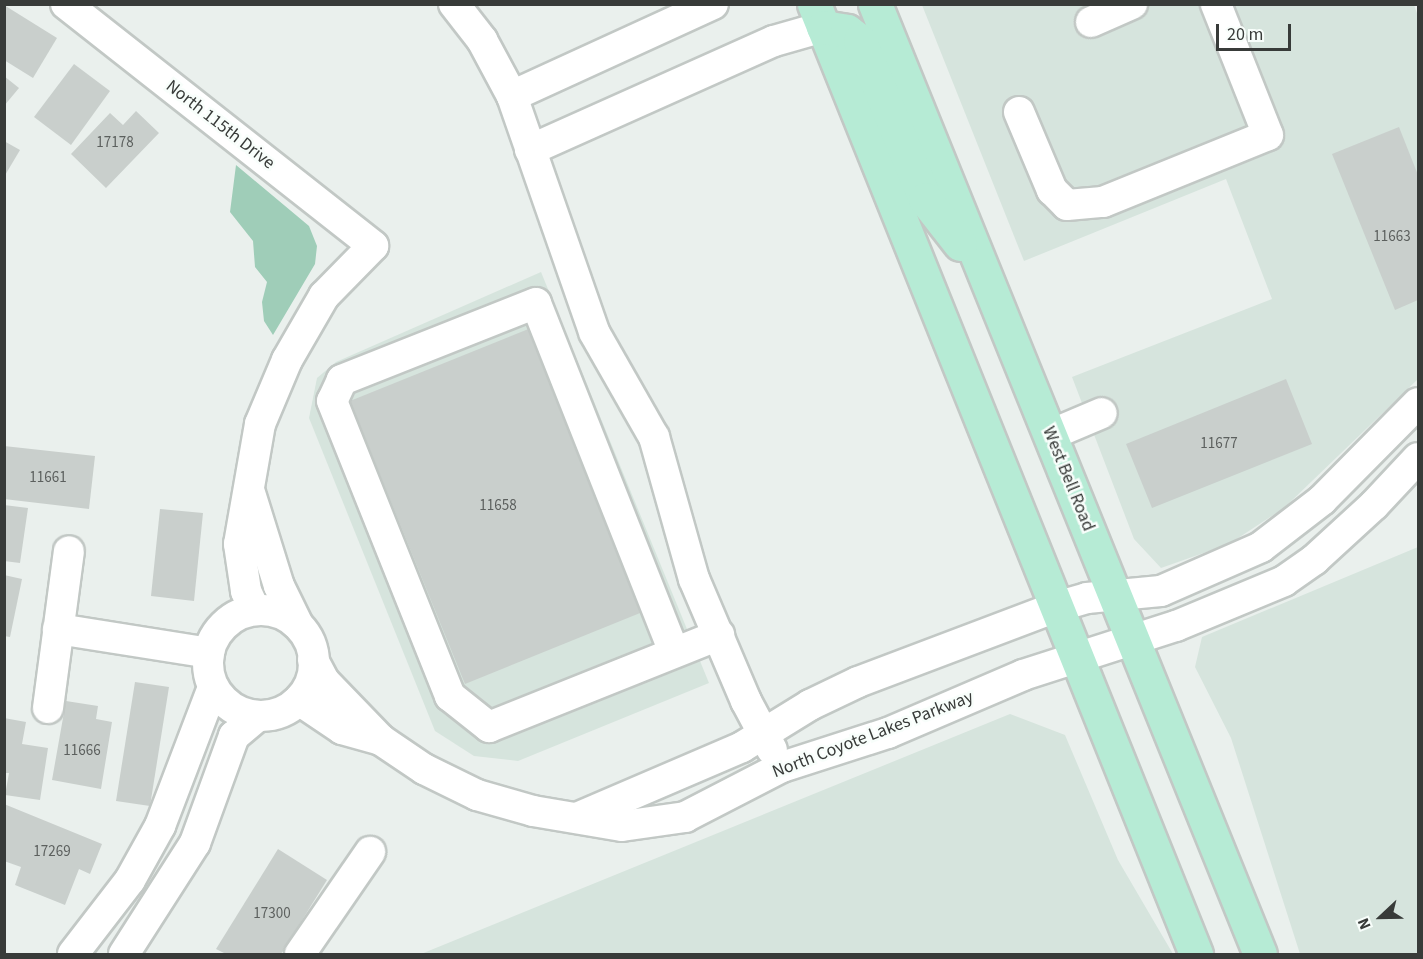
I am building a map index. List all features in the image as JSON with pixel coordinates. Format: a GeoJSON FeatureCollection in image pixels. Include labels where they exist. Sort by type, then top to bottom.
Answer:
{"type":"FeatureCollection","features":[{"type":"Feature","properties":{"kind":"main road","name":"West Bell Road"},"geometry":{"type":"LineString","coordinates":[[875,4],[982,271],[1118,598],[1133,641],[1260,954]]}},
{"type":"Feature","properties":{"kind":"main road"},"geometry":{"type":"LineString","coordinates":[[818,16],[847,31],[860,41],[925,199],[982,271]]}},
{"type":"Feature","properties":{"kind":"main road"},"geometry":{"type":"LineString","coordinates":[[818,16],[1196,954]]}},
{"type":"Feature","properties":{"kind":"street","name":"North 115th Drive"},"geometry":{"type":"LineString","coordinates":[[66,4],[373,246],[324,297],[287,360],[260,424],[247,484]]}},
{"type":"Feature","properties":{"kind":"street"},"geometry":{"type":"LineString","coordinates":[[454,4],[487,48],[512,96],[594,332],[654,437],[691,569],[718,635],[764,735],[782,767]]}},
{"type":"Feature","properties":{"kind":"street"},"geometry":{"type":"LineString","coordinates":[[512,96],[713,4]]}},
{"type":"Feature","properties":{"kind":"street"},"geometry":{"type":"LineString","coordinates":[[1091,22],[1132,4]]}},
{"type":"Feature","properties":{"kind":"street"},"geometry":{"type":"LineString","coordinates":[[1019,112],[1052,190],[1067,205],[1103,202],[1268,135],[1216,4]]}},
{"type":"Feature","properties":{"kind":"street"},"geometry":{"type":"LineString","coordinates":[[530,150],[774,41],[818,16]]}},
{"type":"Feature","properties":{"kind":"street"},"geometry":{"type":"LineString","coordinates":[[674,652],[536,303],[342,380],[332,401],[450,696],[489,727],[718,635]]}},
{"type":"Feature","properties":{"kind":"street"},"geometry":{"type":"LineString","coordinates":[[579,817],[764,735],[810,705],[858,682],[1056,607],[1087,598],[1118,598],[1161,591],[1261,547],[1322,500],[1419,403]]}},
{"type":"Feature","properties":{"kind":"street"},"geometry":{"type":"LineString","coordinates":[[1050,435],[1102,413]]}},
{"type":"Feature","properties":{"kind":"street","name":"North Coyote Lakes Parkway"},"geometry":{"type":"LineString","coordinates":[[314,660],[324,681],[381,740],[424,769],[477,795],[533,811],[622,826],[685,817],[782,767],[888,733],[1023,675],[1133,641],[1284,581],[1314,560],[1374,505],[1419,458]]}},
{"type":"Feature","properties":{"kind":"street"},"geometry":{"type":"LineString","coordinates":[[1355,467],[1374,505]]}},
{"type":"Feature","properties":{"kind":"street"},"geometry":{"type":"LineString","coordinates":[[247,484],[239,544],[246,591],[255,610]]}},
{"type":"Feature","properties":{"kind":"street"},"geometry":{"type":"LineString","coordinates":[[213,687],[232,708],[258,716],[273,715],[299,700],[313,674],[314,660],[309,642],[279,586],[247,484]]}},
{"type":"Feature","properties":{"kind":"street"},"geometry":{"type":"LineString","coordinates":[[48,708],[69,551]]}},
{"type":"Feature","properties":{"kind":"street"},"geometry":{"type":"LineString","coordinates":[[73,954],[130,880],[160,826],[213,687],[208,653],[225,624],[255,610],[285,616],[298,625]]}},
{"type":"Feature","properties":{"kind":"street"},"geometry":{"type":"LineString","coordinates":[[58,629],[208,653]]}},
{"type":"Feature","properties":{"kind":"street","name":"North Coyote Lakes Parkway"},"geometry":{"type":"LineString","coordinates":[[299,700],[342,729],[381,740]]}},
{"type":"Feature","properties":{"kind":"street"},"geometry":{"type":"LineString","coordinates":[[124,954],[162,901],[195,843],[234,736],[258,716]]}},
{"type":"Feature","properties":{"kind":"street"},"geometry":{"type":"LineString","coordinates":[[300,954],[370,852]]}},
{"type":"Feature","properties":{"kind":"shaded area"},"geometry":{"type":"Polygon","coordinates":[[[922,5],[1414,5],[1418,16],[1418,379],[1284,508],[1229,544],[1161,568],[1134,539],[1072,377],[1272,299],[1226,179],[1024,261],[922,5]]]}},
{"type":"Feature","properties":{"kind":"shaded area"},"geometry":{"type":"Polygon","coordinates":[[[541,272],[709,683],[518,761],[474,756],[435,731],[309,418],[317,378],[336,362],[541,272]]]}},
{"type":"Feature","properties":{"kind":"shaded area"},"geometry":{"type":"Polygon","coordinates":[[[1418,547],[1418,954],[1300,954],[1231,738],[1195,667],[1202,637],[1418,547]]]}},
{"type":"Feature","properties":{"kind":"shaded area"},"geometry":{"type":"Polygon","coordinates":[[[1010,714],[1065,735],[1118,860],[1173,954],[421,954],[1010,714]]]}},
{"type":"Feature","properties":{"kind":"green space"},"geometry":{"type":"Polygon","coordinates":[[[236,165],[309,226],[317,246],[315,264],[273,335],[264,321],[262,302],[267,282],[255,267],[253,241],[230,212],[236,165]]]}},
{"type":"Feature","properties":{"kind":"building"},"geometry":{"type":"Polygon","coordinates":[[[4,5],[57,38],[33,78],[4,60],[4,5]]]}},
{"type":"Feature","properties":{"kind":"building"},"geometry":{"type":"Polygon","coordinates":[[[74,64],[110,91],[71,145],[34,117],[74,64]]]}},
{"type":"Feature","properties":{"kind":"building"},"geometry":{"type":"Polygon","coordinates":[[[4,76],[19,88],[4,106],[4,76]]]}},
{"type":"Feature","properties":{"kind":"building"},"geometry":{"type":"Polygon","coordinates":[[[136,111],[159,133],[106,188],[71,154],[110,113],[123,125],[136,111]]]}},
{"type":"Feature","properties":{"kind":"building"},"geometry":{"type":"Polygon","coordinates":[[[1399,127],[1418,175],[1418,300],[1395,310],[1332,154],[1399,127]]]}},
{"type":"Feature","properties":{"kind":"building"},"geometry":{"type":"Polygon","coordinates":[[[4,141],[20,150],[4,177],[4,141]]]}},
{"type":"Feature","properties":{"kind":"building"},"geometry":{"type":"Polygon","coordinates":[[[531,328],[645,611],[465,684],[350,401],[531,328]]]}},
{"type":"Feature","properties":{"kind":"building"},"geometry":{"type":"Polygon","coordinates":[[[1286,379],[1312,444],[1152,508],[1126,444],[1286,379]]]}},
{"type":"Feature","properties":{"kind":"building"},"geometry":{"type":"Polygon","coordinates":[[[4,446],[95,456],[89,509],[4,499],[4,446]]]}},
{"type":"Feature","properties":{"kind":"building"},"geometry":{"type":"Polygon","coordinates":[[[4,505],[28,508],[20,563],[4,561],[4,505]]]}},
{"type":"Feature","properties":{"kind":"building"},"geometry":{"type":"Polygon","coordinates":[[[160,509],[203,513],[194,601],[151,596],[160,509]]]}},
{"type":"Feature","properties":{"kind":"building"},"geometry":{"type":"Polygon","coordinates":[[[4,575],[22,579],[10,637],[4,636],[4,575]]]}},
{"type":"Feature","properties":{"kind":"building"},"geometry":{"type":"Polygon","coordinates":[[[135,682],[169,687],[150,806],[116,801],[135,682]]]}},
{"type":"Feature","properties":{"kind":"building"},"geometry":{"type":"Polygon","coordinates":[[[66,701],[98,706],[96,719],[112,722],[101,789],[52,780],[66,701]]]}},
{"type":"Feature","properties":{"kind":"building"},"geometry":{"type":"Polygon","coordinates":[[[4,718],[26,722],[22,744],[48,748],[40,800],[5,795],[9,773],[4,773],[4,718]]]}},
{"type":"Feature","properties":{"kind":"building"},"geometry":{"type":"Polygon","coordinates":[[[4,804],[102,844],[90,874],[79,869],[65,905],[15,885],[21,867],[4,861],[4,804]]]}},
{"type":"Feature","properties":{"kind":"building"},"geometry":{"type":"Polygon","coordinates":[[[278,849],[327,880],[281,954],[226,954],[216,949],[278,849]]]}}]}
